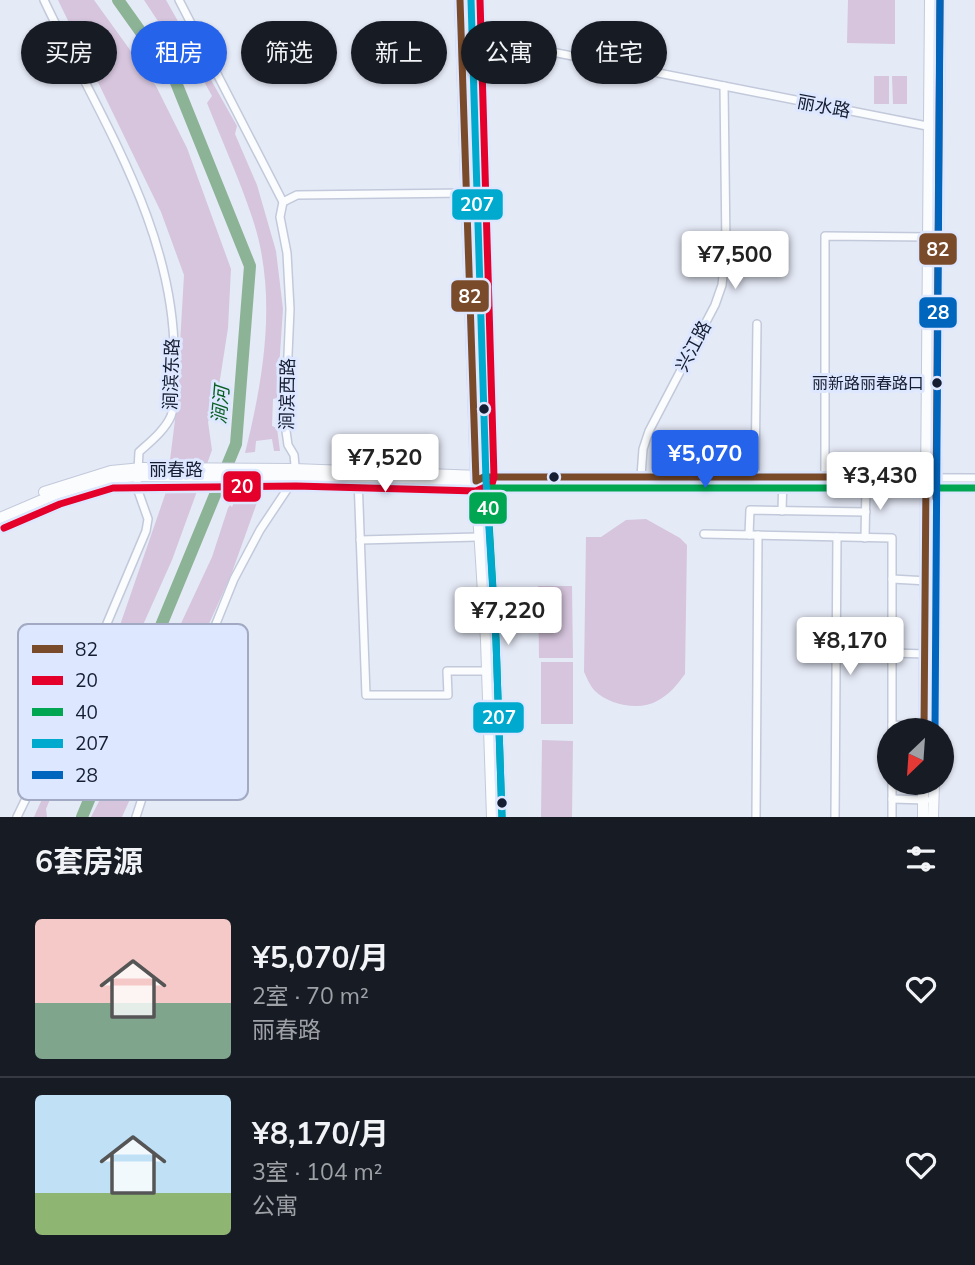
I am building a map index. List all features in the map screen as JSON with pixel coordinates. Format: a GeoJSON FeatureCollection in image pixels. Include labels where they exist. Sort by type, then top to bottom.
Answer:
{"type":"FeatureCollection","features":[{"type":"Feature","properties":{"kind":"main road"},"geometry":{"type":"LineString","coordinates":[[460,0],[464,21]]}},
{"type":"Feature","properties":{"kind":"main road"},"geometry":{"type":"LineString","coordinates":[[467,21],[469,0]]}},
{"type":"Feature","properties":{"kind":"main road"},"geometry":{"type":"LineString","coordinates":[[930,0],[934,127]]}},
{"type":"Feature","properties":{"kind":"main road"},"geometry":{"type":"LineString","coordinates":[[929,718],[934,127],[940,0]]}},
{"type":"Feature","properties":{"kind":"main road"},"geometry":{"type":"LineString","coordinates":[[466,84],[467,193],[479,477],[500,817]]}},
{"type":"Feature","properties":{"kind":"main road"},"geometry":{"type":"LineString","coordinates":[[467,84],[479,477],[478,537],[487,671],[492,817]]}},
{"type":"Feature","properties":{"kind":"main road","name":"丽春路"},"geometry":{"type":"LineString","coordinates":[[0,511],[56,487],[111,471],[479,477]]}},
{"type":"Feature","properties":{"kind":"main road","name":"丽春路"},"geometry":{"type":"LineString","coordinates":[[0,518],[56,494],[111,478],[140,473]]}},
{"type":"Feature","properties":{"kind":"main road","name":"丽春路"},"geometry":{"type":"LineString","coordinates":[[295,473],[358,478],[479,477]]}},
{"type":"Feature","properties":{"kind":"main road"},"geometry":{"type":"LineString","coordinates":[[927,795],[933,817]]}},
{"type":"Feature","properties":{"kind":"main road"},"geometry":{"type":"LineString","coordinates":[[923,817],[930,795]]}},
{"type":"Feature","properties":{"kind":"street","name":"涧滨东路"},"geometry":{"type":"LineString","coordinates":[[44,0],[123,157],[146,212],[167,276],[175,354],[173,402],[171,416],[165,425],[139,452],[140,473]]}},
{"type":"Feature","properties":{"kind":"street","name":"涧滨西路"},"geometry":{"type":"LineString","coordinates":[[179,0],[283,202],[280,217],[287,253],[290,309],[285,437],[294,454],[295,473]]}},
{"type":"Feature","properties":{"kind":"street","name":"丽水路"},"geometry":{"type":"LineString","coordinates":[[557,53],[934,127]]}},
{"type":"Feature","properties":{"kind":"street","name":"兴江路"},"geometry":{"type":"LineString","coordinates":[[641,476],[643,449],[649,432],[715,304],[722,285],[726,235],[724,86]]}},
{"type":"Feature","properties":{"kind":"street"},"geometry":{"type":"LineString","coordinates":[[283,202],[297,195],[467,193]]}},
{"type":"Feature","properties":{"kind":"street"},"geometry":{"type":"LineString","coordinates":[[825,477],[825,236],[933,237]]}},
{"type":"Feature","properties":{"kind":"street"},"geometry":{"type":"LineString","coordinates":[[755,476],[757,324]]}},
{"type":"Feature","properties":{"kind":"street"},"geometry":{"type":"LineString","coordinates":[[107,624],[146,531],[148,519],[137,488],[140,473]]}},
{"type":"Feature","properties":{"kind":"street"},"geometry":{"type":"LineString","coordinates":[[216,624],[234,579],[295,473]]}},
{"type":"Feature","properties":{"kind":"street","name":"丽春路"},"geometry":{"type":"LineString","coordinates":[[479,477],[975,478]]}},
{"type":"Feature","properties":{"kind":"street"},"geometry":{"type":"LineString","coordinates":[[782,511],[783,477]]}},
{"type":"Feature","properties":{"kind":"street"},"geometry":{"type":"LineString","coordinates":[[358,478],[366,695],[448,695],[447,671],[487,671]]}},
{"type":"Feature","properties":{"kind":"street"},"geometry":{"type":"LineString","coordinates":[[866,486],[866,538]]}},
{"type":"Feature","properties":{"kind":"street"},"geometry":{"type":"LineString","coordinates":[[756,817],[753,535],[750,510],[866,512]]}},
{"type":"Feature","properties":{"kind":"street"},"geometry":{"type":"LineString","coordinates":[[704,534],[892,538],[892,718]]}},
{"type":"Feature","properties":{"kind":"street"},"geometry":{"type":"LineString","coordinates":[[360,540],[478,537]]}},
{"type":"Feature","properties":{"kind":"street"},"geometry":{"type":"LineString","coordinates":[[835,817],[837,537]]}},
{"type":"Feature","properties":{"kind":"street"},"geometry":{"type":"LineString","coordinates":[[892,579],[930,581]]}},
{"type":"Feature","properties":{"kind":"street"},"geometry":{"type":"LineString","coordinates":[[892,653],[930,654]]}},
{"type":"Feature","properties":{"kind":"street"},"geometry":{"type":"LineString","coordinates":[[892,795],[892,817]]}},
{"type":"Feature","properties":{"kind":"street"},"geometry":{"type":"LineString","coordinates":[[892,799],[928,800]]}},
{"type":"Feature","properties":{"kind":"street"},"geometry":{"type":"LineString","coordinates":[[17,817],[25,800]]}},
{"type":"Feature","properties":{"kind":"street"},"geometry":{"type":"LineString","coordinates":[[136,817],[142,800]]}},
{"type":"Feature","properties":{"kind":"shaded area"},"geometry":{"type":"Polygon","coordinates":[[[58,0],[94,0],[109,21],[68,21],[58,0]]]}},
{"type":"Feature","properties":{"kind":"shaded area"},"geometry":{"type":"Polygon","coordinates":[[[144,0],[166,0],[178,21],[158,21],[144,0]]]}},
{"type":"Feature","properties":{"kind":"shaded area"},"geometry":{"type":"Polygon","coordinates":[[[848,0],[895,0],[895,44],[847,43],[848,0]]]}},
{"type":"Feature","properties":{"kind":"shaded area"},"geometry":{"type":"Polygon","coordinates":[[[117,32],[131,51],[131,84],[155,84],[187,148],[231,269],[228,328],[218,392],[208,422],[212,450],[172,560],[143,624],[120,624],[166,492],[176,412],[184,275],[161,212],[99,84],[117,84],[117,32]]]}},
{"type":"Feature","properties":{"kind":"shaded area"},"geometry":{"type":"Polygon","coordinates":[[[874,76],[889,76],[889,104],[874,104],[874,76]]]}},
{"type":"Feature","properties":{"kind":"shaded area"},"geometry":{"type":"Polygon","coordinates":[[[892,76],[907,76],[907,104],[893,104],[892,76]]]}},
{"type":"Feature","properties":{"kind":"shaded area"},"geometry":{"type":"Polygon","coordinates":[[[205,84],[213,84],[237,126],[235,134],[257,185],[276,251],[283,309],[277,398],[273,399],[272,426],[277,428],[280,451],[274,451],[272,439],[256,441],[255,452],[245,453],[262,365],[265,275],[252,217],[207,103],[212,96],[205,84]]]}},
{"type":"Feature","properties":{"kind":"shaded area"},"geometry":{"type":"Polygon","coordinates":[[[231,481],[264,483],[231,575],[209,624],[181,624],[212,557],[228,508],[230,505],[232,507],[236,497],[229,487],[231,481]]]}},
{"type":"Feature","properties":{"kind":"shaded area"},"geometry":{"type":"Polygon","coordinates":[[[646,519],[680,538],[687,545],[685,674],[661,699],[634,706],[616,703],[601,696],[592,687],[584,672],[586,537],[601,537],[626,520],[646,519]]]}},
{"type":"Feature","properties":{"kind":"shaded area"},"geometry":{"type":"Polygon","coordinates":[[[538,586],[572,586],[573,658],[539,658],[538,586]]]}},
{"type":"Feature","properties":{"kind":"shaded area"},"geometry":{"type":"Polygon","coordinates":[[[541,662],[573,662],[573,724],[541,724],[541,662]]]}},
{"type":"Feature","properties":{"kind":"shaded area"},"geometry":{"type":"Polygon","coordinates":[[[542,740],[573,741],[572,817],[541,817],[542,740]]]}},
{"type":"Feature","properties":{"kind":"shaded area"},"geometry":{"type":"Polygon","coordinates":[[[42,800],[50,800],[46,809],[47,817],[34,817],[42,800]]]}},
{"type":"Feature","properties":{"kind":"shaded area"},"geometry":{"type":"Polygon","coordinates":[[[100,800],[130,800],[122,817],[91,817],[100,800]]]}},
{"type":"Feature","properties":{"kind":"waterway","name":"涧河"},"geometry":{"type":"LineString","coordinates":[[118,0],[175,80],[250,266],[236,444],[162,624]]}},
{"type":"Feature","properties":{"kind":"waterway","name":"涧河"},"geometry":{"type":"LineString","coordinates":[[82,817],[89,800]]}},
{"type":"Feature","properties":{"kind":"transit line","name":"82"},"geometry":{"type":"LineString","coordinates":[[460,0],[476,481],[484,477],[926,477],[924,718]]}},
{"type":"Feature","properties":{"kind":"transit line","name":"207"},"geometry":{"type":"LineString","coordinates":[[471,0],[486,480],[496,640],[502,817]]}},
{"type":"Feature","properties":{"kind":"transit line","name":"20"},"geometry":{"type":"LineString","coordinates":[[4,528],[60,504],[113,488],[296,486],[476,491],[492,484],[494,477],[480,0]]}},
{"type":"Feature","properties":{"kind":"transit line","name":"82"},"geometry":{"type":"LineString","coordinates":[[936,498],[940,0]]}},
{"type":"Feature","properties":{"kind":"transit line","name":"28"},"geometry":{"type":"LineString","coordinates":[[935,718],[940,0]]}},
{"type":"Feature","properties":{"kind":"transit line","name":"40"},"geometry":{"type":"LineString","coordinates":[[502,817],[487,488],[975,488]]}},
{"type":"Feature","properties":{"kind":"place","name":"丽新路丽春路口"},"geometry":{"type":"Point","coordinates":[937,383]}}]}
